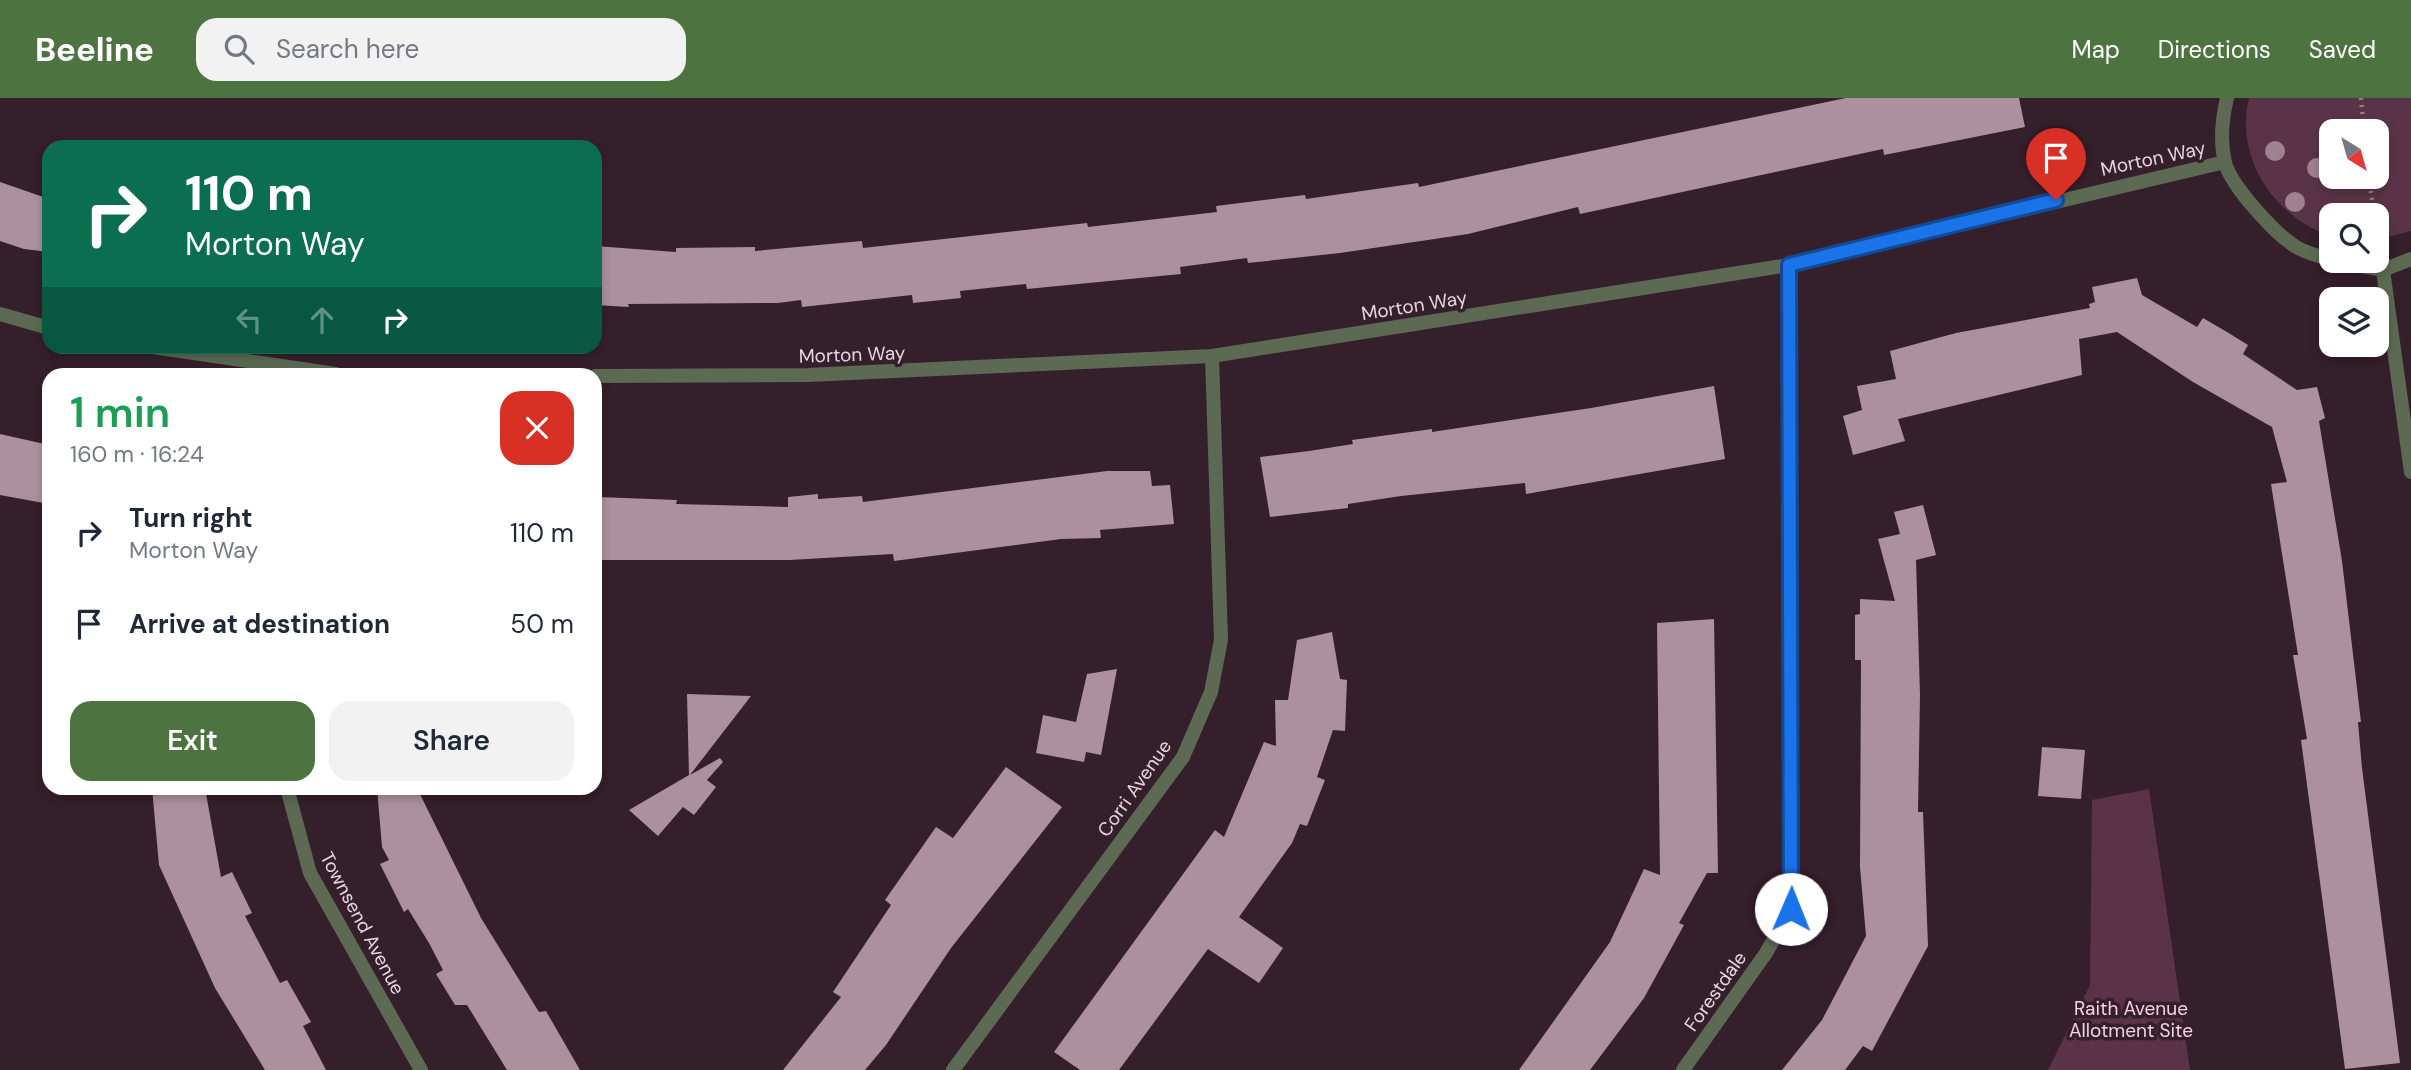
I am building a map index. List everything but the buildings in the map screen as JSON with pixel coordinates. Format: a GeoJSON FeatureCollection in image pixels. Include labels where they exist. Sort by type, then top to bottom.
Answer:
{"type":"FeatureCollection","features":[{"type":"Feature","properties":{"kind":"street"},"geometry":{"type":"LineString","coordinates":[[2227,98],[2222,122],[2225,162],[2230,175],[2259,213],[2298,248],[2319,255]]}},
{"type":"Feature","properties":{"kind":"street","name":"Morton Way"},"geometry":{"type":"LineString","coordinates":[[602,376],[808,375],[1212,356],[1789,265],[2225,162]]}},
{"type":"Feature","properties":{"kind":"street"},"geometry":{"type":"LineString","coordinates":[[2389,268],[2411,259]]}},
{"type":"Feature","properties":{"kind":"street","name":"Forestdale"},"geometry":{"type":"LineString","coordinates":[[1683,1070],[1766,953],[1791,909],[1789,265]]}},
{"type":"Feature","properties":{"kind":"street"},"geometry":{"type":"LineString","coordinates":[[2383,273],[2411,472]]}},
{"type":"Feature","properties":{"kind":"street"},"geometry":{"type":"LineString","coordinates":[[0,314],[42,326]]}},
{"type":"Feature","properties":{"kind":"street"},"geometry":{"type":"LineString","coordinates":[[194,354],[277,368]]}},
{"type":"Feature","properties":{"kind":"street","name":"Corri Avenue"},"geometry":{"type":"LineString","coordinates":[[953,1070],[1183,757],[1210,691],[1221,640],[1212,356]]}},
{"type":"Feature","properties":{"kind":"street","name":"Townsend Avenue"},"geometry":{"type":"LineString","coordinates":[[289,795],[310,873],[421,1070]]}},
{"type":"Feature","properties":{"kind":"path"},"geometry":{"type":"LineString","coordinates":[[2361,98],[2363,119]]}},
{"type":"Feature","properties":{"kind":"green space"},"geometry":{"type":"Polygon","coordinates":[[[2249,98],[2411,98],[2411,231],[2389,237],[2389,203],[2319,203],[2319,231],[2311,227],[2292,215],[2263,183],[2248,142],[2246,120],[2249,98]]]}},
{"type":"Feature","properties":{"kind":"green space","name":"Raith Avenue Allotment Site"},"geometry":{"type":"Polygon","coordinates":[[[2149,789],[2190,1070],[2048,1070],[2090,985],[2092,800],[2149,789]]]}},
{"type":"Feature","properties":{"kind":"route"},"geometry":{"type":"LineString","coordinates":[[1791,909],[1793,849],[1789,265],[2056,200]]}}]}
